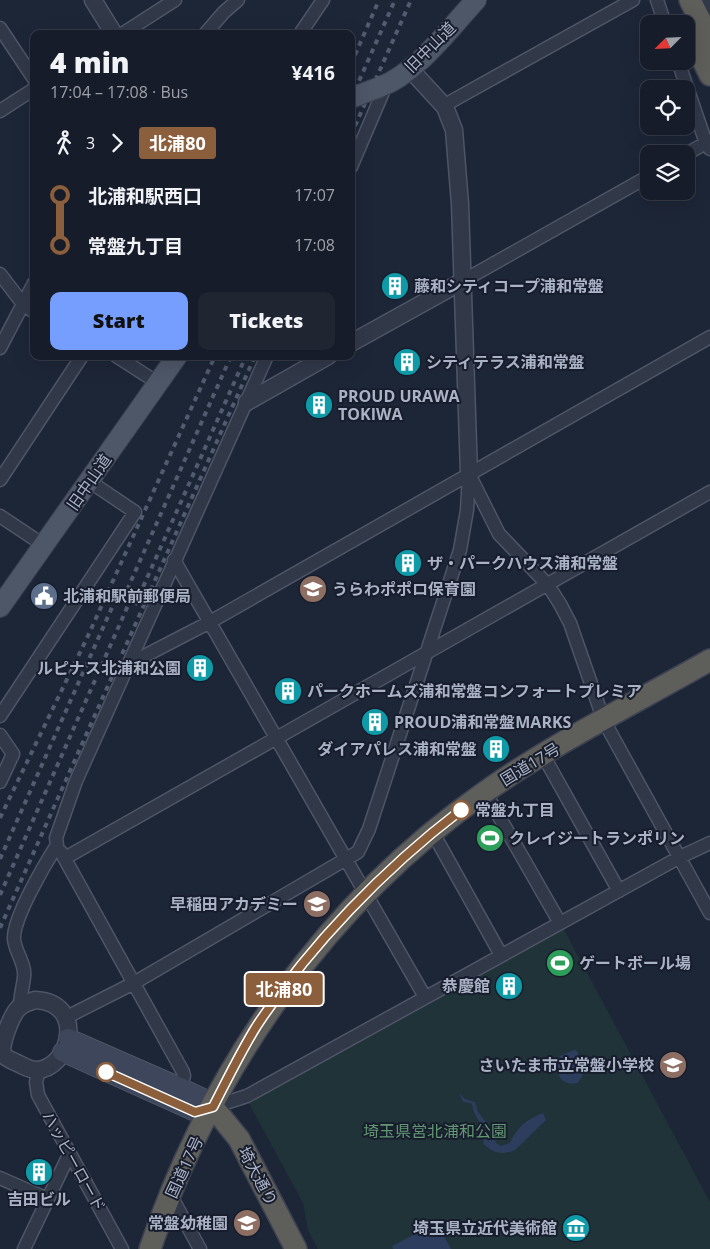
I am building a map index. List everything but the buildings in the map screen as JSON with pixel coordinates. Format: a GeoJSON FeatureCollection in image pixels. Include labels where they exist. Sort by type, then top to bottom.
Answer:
{"type":"FeatureCollection","features":[{"type":"Feature","properties":{"kind":"highway"},"geometry":{"type":"LineString","coordinates":[[674,0],[682,15]]}},
{"type":"Feature","properties":{"kind":"highway"},"geometry":{"type":"LineString","coordinates":[[690,0],[710,41]]}},
{"type":"Feature","properties":{"kind":"highway"},"geometry":{"type":"LineString","coordinates":[[695,43],[710,75]]}},
{"type":"Feature","properties":{"kind":"highway","name":"国道17号"},"geometry":{"type":"LineString","coordinates":[[150,1249],[170,1196],[239,1056],[275,1000],[296,973],[367,893],[433,833],[485,792],[543,755],[710,660]]}},
{"type":"Feature","properties":{"kind":"highway","name":"埼大通り"},"geometry":{"type":"LineString","coordinates":[[213,1107],[239,1139],[296,1249]]}},
{"type":"Feature","properties":{"kind":"main road","name":"旧中山道"},"geometry":{"type":"LineString","coordinates":[[355,96],[383,86],[410,69],[476,0]]}},
{"type":"Feature","properties":{"kind":"main road","name":"旧中山道"},"geometry":{"type":"LineString","coordinates":[[0,608],[174,360]]}},
{"type":"Feature","properties":{"kind":"main road"},"geometry":{"type":"LineString","coordinates":[[65,1045],[195,1112],[213,1107]]}},
{"type":"Feature","properties":{"kind":"main road"},"geometry":{"type":"LineString","coordinates":[[65,1045],[180,1087],[201,1097],[213,1107]]}},
{"type":"Feature","properties":{"kind":"street"},"geometry":{"type":"LineString","coordinates":[[93,0],[112,30]]}},
{"type":"Feature","properties":{"kind":"street"},"geometry":{"type":"LineString","coordinates":[[128,30],[175,0]]}},
{"type":"Feature","properties":{"kind":"street"},"geometry":{"type":"LineString","coordinates":[[208,30],[224,12],[238,0]]}},
{"type":"Feature","properties":{"kind":"street"},"geometry":{"type":"LineString","coordinates":[[303,30],[323,0]]}},
{"type":"Feature","properties":{"kind":"street"},"geometry":{"type":"LineString","coordinates":[[445,108],[464,95],[633,0]]}},
{"type":"Feature","properties":{"kind":"street"},"geometry":{"type":"LineString","coordinates":[[657,0],[662,15]]}},
{"type":"Feature","properties":{"kind":"street"},"geometry":{"type":"LineString","coordinates":[[706,0],[710,8]]}},
{"type":"Feature","properties":{"kind":"street"},"geometry":{"type":"LineString","coordinates":[[0,28],[30,73]]}},
{"type":"Feature","properties":{"kind":"street"},"geometry":{"type":"LineString","coordinates":[[67,1017],[134,982],[347,860],[358,852],[368,832],[460,550],[467,510],[469,474],[461,282],[460,204],[454,130],[445,108],[410,69]]}},
{"type":"Feature","properties":{"kind":"street"},"geometry":{"type":"LineString","coordinates":[[681,70],[709,144],[695,150]]}},
{"type":"Feature","properties":{"kind":"street"},"geometry":{"type":"LineString","coordinates":[[355,157],[383,86]]}},
{"type":"Feature","properties":{"kind":"street"},"geometry":{"type":"LineString","coordinates":[[0,111],[30,92]]}},
{"type":"Feature","properties":{"kind":"street"},"geometry":{"type":"LineString","coordinates":[[355,341],[640,181]]}},
{"type":"Feature","properties":{"kind":"street"},"geometry":{"type":"LineString","coordinates":[[0,274],[28,308],[0,348]]}},
{"type":"Feature","properties":{"kind":"street"},"geometry":{"type":"LineString","coordinates":[[129,664],[210,622],[710,337]]}},
{"type":"Feature","properties":{"kind":"street"},"geometry":{"type":"LineString","coordinates":[[0,480],[79,360]]}},
{"type":"Feature","properties":{"kind":"street"},"geometry":{"type":"LineString","coordinates":[[122,360],[158,383]]}},
{"type":"Feature","properties":{"kind":"street"},"geometry":{"type":"LineString","coordinates":[[180,1087],[183,1072],[57,845],[56,838],[76,781],[174,560],[266,360]]}},
{"type":"Feature","properties":{"kind":"street"},"geometry":{"type":"LineString","coordinates":[[247,402],[321,360]]}},
{"type":"Feature","properties":{"kind":"street"},"geometry":{"type":"LineString","coordinates":[[469,474],[499,534],[548,585],[570,623],[604,721],[710,913]]}},
{"type":"Feature","properties":{"kind":"street"},"geometry":{"type":"LineString","coordinates":[[0,716],[134,512],[89,481]]}},
{"type":"Feature","properties":{"kind":"street"},"geometry":{"type":"LineString","coordinates":[[65,858],[710,492]]}},
{"type":"Feature","properties":{"kind":"street"},"geometry":{"type":"LineString","coordinates":[[0,516],[44,546]]}},
{"type":"Feature","properties":{"kind":"street"},"geometry":{"type":"LineString","coordinates":[[174,560],[367,893],[425,997]]}},
{"type":"Feature","properties":{"kind":"street"},"geometry":{"type":"LineString","coordinates":[[0,735],[13,754],[0,782]]}},
{"type":"Feature","properties":{"kind":"street"},"geometry":{"type":"LineString","coordinates":[[543,755],[619,891]]}},
{"type":"Feature","properties":{"kind":"street"},"geometry":{"type":"LineString","coordinates":[[485,792],[560,924]]}},
{"type":"Feature","properties":{"kind":"street"},"geometry":{"type":"LineString","coordinates":[[433,833],[501,955]]}},
{"type":"Feature","properties":{"kind":"street"},"geometry":{"type":"LineString","coordinates":[[213,1107],[247,1096],[501,955],[680,858],[710,844]]}},
{"type":"Feature","properties":{"kind":"street"},"geometry":{"type":"LineString","coordinates":[[20,1007],[19,993],[24,975],[17,952],[15,931],[41,868],[57,845]]}},
{"type":"Feature","properties":{"kind":"street"},"geometry":{"type":"LineString","coordinates":[[43,1001],[58,1006],[67,1017],[69,1030],[65,1045],[55,1061],[39,1070],[31,1070],[6,1058],[1,1053],[1,1045],[16,1010],[20,1007],[28,1002],[43,1001]]}},
{"type":"Feature","properties":{"kind":"street","name":"ハッピーロード"},"geometry":{"type":"LineString","coordinates":[[39,1070],[36,1082],[38,1095],[122,1249]]}},
{"type":"Feature","properties":{"kind":"street"},"geometry":{"type":"LineString","coordinates":[[24,1249],[67,1159],[71,1157]]}},
{"type":"Feature","properties":{"kind":"street"},"geometry":{"type":"LineString","coordinates":[[0,1178],[48,1199]]}},
{"type":"Feature","properties":{"kind":"street"},"geometry":{"type":"LineString","coordinates":[[170,1196],[200,1249]]}},
{"type":"Feature","properties":{"kind":"green space","name":"埼玉県営北浦和公園"},"geometry":{"type":"Polygon","coordinates":[[[562,926],[710,1202],[710,1249],[318,1249],[308,1230],[303,1203],[246,1098],[562,926]]]}},
{"type":"Feature","properties":{"kind":"water"},"geometry":{"type":"Polygon","coordinates":[[[574,1050],[577,1051],[585,1071],[578,1083],[572,1084],[567,1083],[560,1077],[557,1068],[560,1056],[574,1050]]]}},
{"type":"Feature","properties":{"kind":"water"},"geometry":{"type":"Polygon","coordinates":[[[459,1093],[465,1099],[475,1102],[478,1112],[494,1132],[496,1143],[501,1146],[510,1143],[519,1128],[532,1118],[543,1113],[546,1120],[515,1150],[498,1153],[483,1144],[484,1130],[474,1113],[472,1104],[463,1102],[459,1093]]]}},
{"type":"Feature","properties":{"kind":"water"},"geometry":{"type":"Polygon","coordinates":[[[437,1223],[451,1249],[393,1249],[392,1246],[437,1223]]]}},
{"type":"Feature","properties":{"kind":"railway"},"geometry":{"type":"LineString","coordinates":[[355,55],[379,0]]}},
{"type":"Feature","properties":{"kind":"railway"},"geometry":{"type":"LineString","coordinates":[[355,90],[395,0]]}},
{"type":"Feature","properties":{"kind":"railway"},"geometry":{"type":"LineString","coordinates":[[355,126],[411,0]]}},
{"type":"Feature","properties":{"kind":"railway"},"geometry":{"type":"LineString","coordinates":[[0,818],[87,638],[213,360]]}},
{"type":"Feature","properties":{"kind":"railway"},"geometry":{"type":"LineString","coordinates":[[123,599],[229,360]]}},
{"type":"Feature","properties":{"kind":"railway"},"geometry":{"type":"LineString","coordinates":[[135,605],[244,360]]}},
{"type":"Feature","properties":{"kind":"railway"},"geometry":{"type":"LineString","coordinates":[[0,928],[253,360]]}},
{"type":"Feature","properties":{"kind":"railway"},"geometry":{"type":"LineString","coordinates":[[0,859],[122,585]]}},
{"type":"Feature","properties":{"kind":"railway"},"geometry":{"type":"LineString","coordinates":[[0,895],[134,592]]}},
{"type":"Feature","properties":{"kind":"bus line","name":"北浦80"},"geometry":{"type":"LineString","coordinates":[[106,1072],[195,1112],[213,1107],[239,1056],[275,1000],[296,973],[367,893],[461,810]]}},
{"type":"Feature","properties":{"kind":"place","name":"藤和シティコープ浦和常盤"},"geometry":{"type":"Point","coordinates":[395,286]}},
{"type":"Feature","properties":{"kind":"place","name":"シティテラス浦和常盤"},"geometry":{"type":"Point","coordinates":[407,362]}},
{"type":"Feature","properties":{"kind":"place","name":"PROUD URAWA TOKIWA"},"geometry":{"type":"Point","coordinates":[319,405]}},
{"type":"Feature","properties":{"kind":"place","name":"ザ・パークハウス浦和常盤"},"geometry":{"type":"Point","coordinates":[408,563]}},
{"type":"Feature","properties":{"kind":"place","name":"うらわポポロ保育園"},"geometry":{"type":"Point","coordinates":[313,589]}},
{"type":"Feature","properties":{"kind":"place","name":"北浦和駅前郵便局"},"geometry":{"type":"Point","coordinates":[44,596]}},
{"type":"Feature","properties":{"kind":"place","name":"ルピナス北浦和公園"},"geometry":{"type":"Point","coordinates":[200,668]}},
{"type":"Feature","properties":{"kind":"place","name":"パークホームズ浦和常盤コンフォートプレミア"},"geometry":{"type":"Point","coordinates":[288,691]}},
{"type":"Feature","properties":{"kind":"place","name":"PROUD浦和常盤MARKS"},"geometry":{"type":"Point","coordinates":[375,722]}},
{"type":"Feature","properties":{"kind":"place","name":"ダイアパレス浦和常盤"},"geometry":{"type":"Point","coordinates":[496,749]}},
{"type":"Feature","properties":{"kind":"place","name":"常盤九丁目"},"geometry":{"type":"Point","coordinates":[461,810]}},
{"type":"Feature","properties":{"kind":"place","name":"クレイジートランポリン"},"geometry":{"type":"Point","coordinates":[490,838]}},
{"type":"Feature","properties":{"kind":"place","name":"早稲田アカデミー"},"geometry":{"type":"Point","coordinates":[317,904]}},
{"type":"Feature","properties":{"kind":"place","name":"ゲートボール場"},"geometry":{"type":"Point","coordinates":[560,963]}},
{"type":"Feature","properties":{"kind":"place","name":"恭慶館"},"geometry":{"type":"Point","coordinates":[509,986]}},
{"type":"Feature","properties":{"kind":"place","name":"さいたま市立常盤小学校"},"geometry":{"type":"Point","coordinates":[673,1065]}},
{"type":"Feature","properties":{"kind":"place","name":"吉田ビル"},"geometry":{"type":"Point","coordinates":[39,1172]}},
{"type":"Feature","properties":{"kind":"place","name":"常盤幼稚園"},"geometry":{"type":"Point","coordinates":[247,1223]}},
{"type":"Feature","properties":{"kind":"place","name":"埼玉県立近代美術館"},"geometry":{"type":"Point","coordinates":[576,1228]}}]}
